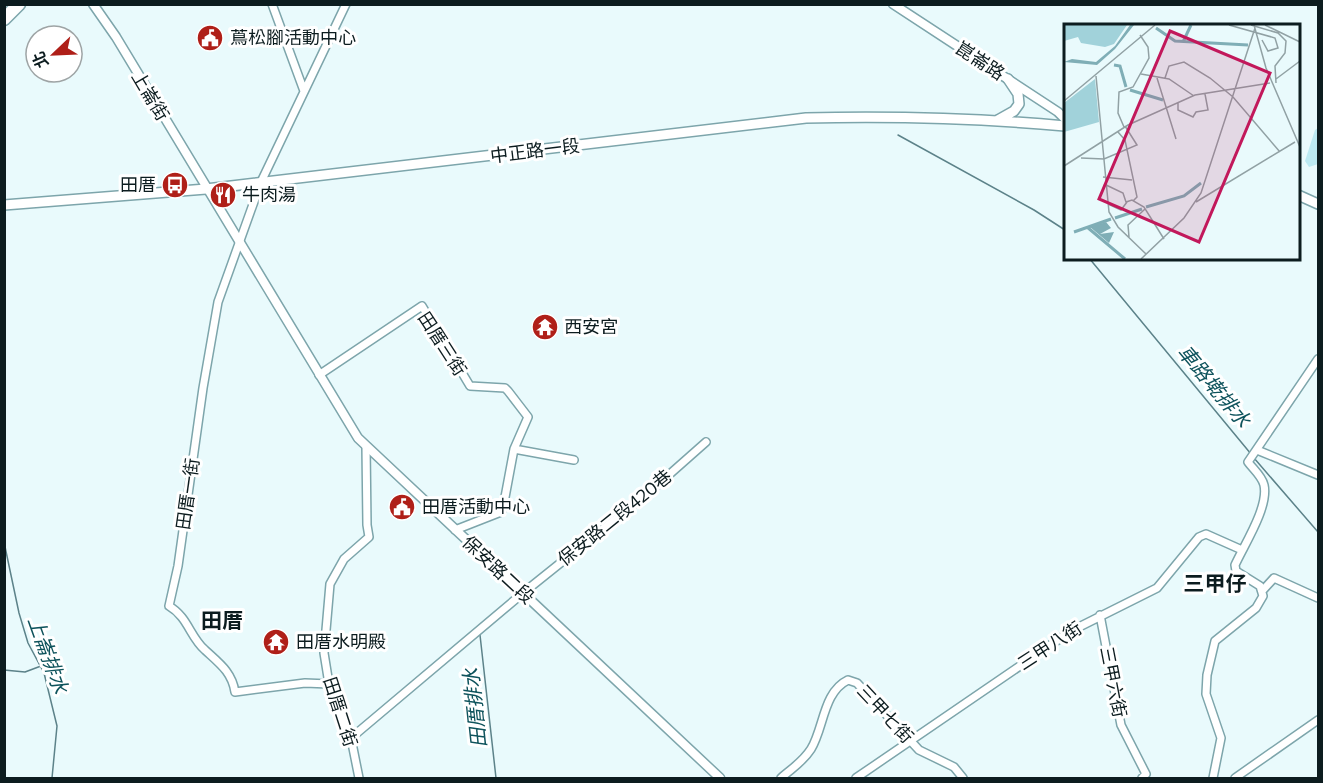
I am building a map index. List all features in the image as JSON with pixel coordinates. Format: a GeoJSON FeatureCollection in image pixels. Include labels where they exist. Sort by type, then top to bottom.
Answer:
{"type":"FeatureCollection","features":[{"type":"Feature","properties":{"kind":"highway"},"geometry":{"type":"LineString","coordinates":[[4,9],[9,4]]}},
{"type":"Feature","properties":{"kind":"highway"},"geometry":{"type":"LineString","coordinates":[[4,19],[19,4]]}},
{"type":"Feature","properties":{"kind":"main road"},"geometry":{"type":"LineString","coordinates":[[998,120],[1014,111],[1019,104],[1018,94],[1008,79]]}},
{"type":"Feature","properties":{"kind":"main road","name":"中正路一段"},"geometry":{"type":"LineString","coordinates":[[4,205],[206,189],[806,118],[878,116],[998,120],[1064,126]]}},
{"type":"Feature","properties":{"kind":"main road"},"geometry":{"type":"LineString","coordinates":[[1299,195],[1318,204]]}},
{"type":"Feature","properties":{"kind":"street","name":"上崙街"},"geometry":{"type":"LineString","coordinates":[[93,4],[116,37],[206,189]]}},
{"type":"Feature","properties":{"kind":"street"},"geometry":{"type":"LineString","coordinates":[[272,4],[304,91]]}},
{"type":"Feature","properties":{"kind":"street","name":"田厝一街"},"geometry":{"type":"LineString","coordinates":[[329,684],[305,683],[235,692],[231,675],[215,656],[205,650],[180,613],[169,606],[178,566],[203,388],[218,302],[261,182],[346,4]]}},
{"type":"Feature","properties":{"kind":"street","name":"崑崙路"},"geometry":{"type":"LineString","coordinates":[[893,4],[1064,118]]}},
{"type":"Feature","properties":{"kind":"street","name":"保安路二段"},"geometry":{"type":"LineString","coordinates":[[206,189],[358,438],[720,778]]}},
{"type":"Feature","properties":{"kind":"street","name":"田厝三街"},"geometry":{"type":"LineString","coordinates":[[319,375],[422,306],[470,386],[505,388],[526,413],[526,423],[514,448],[501,512],[455,530]]}},
{"type":"Feature","properties":{"kind":"street"},"geometry":{"type":"LineString","coordinates":[[1263,590],[1236,571],[1235,565],[1262,507],[1265,487],[1248,462],[1318,359]]}},
{"type":"Feature","properties":{"kind":"street","name":"保安路二段420巷"},"geometry":{"type":"LineString","coordinates":[[351,738],[523,593],[654,488],[705,442]]}},
{"type":"Feature","properties":{"kind":"street","name":"田厝二街"},"geometry":{"type":"LineString","coordinates":[[359,778],[351,738],[329,684],[324,653],[330,584],[344,559],[369,537],[366,446]]}},
{"type":"Feature","properties":{"kind":"street"},"geometry":{"type":"LineString","coordinates":[[514,448],[574,459]]}},
{"type":"Feature","properties":{"kind":"street"},"geometry":{"type":"LineString","coordinates":[[1257,450],[1318,474]]}},
{"type":"Feature","properties":{"kind":"street","name":"三甲八街"},"geometry":{"type":"LineString","coordinates":[[856,778],[1071,630],[1157,588],[1199,537],[1206,534],[1242,550]]}},
{"type":"Feature","properties":{"kind":"street"},"geometry":{"type":"LineString","coordinates":[[1213,778],[1221,738],[1206,694],[1207,675],[1215,641],[1256,608],[1263,590],[1274,578],[1318,598]]}},
{"type":"Feature","properties":{"kind":"street","name":"三甲六街"},"geometry":{"type":"LineString","coordinates":[[1100,615],[1121,725],[1146,774],[1142,778]]}},
{"type":"Feature","properties":{"kind":"street","name":"三甲七街"},"geometry":{"type":"LineString","coordinates":[[781,778],[801,765],[820,729],[822,712],[842,683],[848,680],[857,682],[919,750],[954,767],[963,778]]}},
{"type":"Feature","properties":{"kind":"street"},"geometry":{"type":"LineString","coordinates":[[1235,778],[1318,720]]}},
{"type":"Feature","properties":{"kind":"shaded area"},"geometry":{"type":"Polygon","coordinates":[[[1318,128],[1318,164],[1309,167],[1305,161],[1315,130],[1318,128]]]}},
{"type":"Feature","properties":{"kind":"waterway","name":"車路墘排水"},"geometry":{"type":"LineString","coordinates":[[898,135],[1034,210],[1064,229]]}},
{"type":"Feature","properties":{"kind":"waterway","name":"車路墘排水"},"geometry":{"type":"LineString","coordinates":[[1091,260],[1251,454]]}},
{"type":"Feature","properties":{"kind":"waterway","name":"車路墘排水"},"geometry":{"type":"LineString","coordinates":[[1254,458],[1318,532]]}},
{"type":"Feature","properties":{"kind":"waterway","name":"上崙排水"},"geometry":{"type":"LineString","coordinates":[[4,542],[19,613],[28,643],[44,673],[57,726],[52,778]]}},
{"type":"Feature","properties":{"kind":"waterway","name":"田厝排水"},"geometry":{"type":"LineString","coordinates":[[480,635],[496,778]]}},
{"type":"Feature","properties":{"kind":"waterway"},"geometry":{"type":"LineString","coordinates":[[4,670],[25,672],[41,666]]}},
{"type":"Feature","properties":{"kind":"place","name":"蔦松腳活動中心"},"geometry":{"type":"Point","coordinates":[210,38]}},
{"type":"Feature","properties":{"kind":"place","name":"田厝"},"geometry":{"type":"Point","coordinates":[175,185]}},
{"type":"Feature","properties":{"kind":"place","name":"牛肉湯"},"geometry":{"type":"Point","coordinates":[223,195]}},
{"type":"Feature","properties":{"kind":"place","name":"西安宮"},"geometry":{"type":"Point","coordinates":[545,327]}},
{"type":"Feature","properties":{"kind":"place","name":"田厝活動中心"},"geometry":{"type":"Point","coordinates":[402,507]}},
{"type":"Feature","properties":{"kind":"place","name":"田厝水明殿"},"geometry":{"type":"Point","coordinates":[276,642]}},
{"type":"Feature","properties":{"kind":"district","name":"三甲仔"},"geometry":{"type":"Point","coordinates":[1215,584]}},
{"type":"Feature","properties":{"kind":"district","name":"田厝"},"geometry":{"type":"Point","coordinates":[222,621]}}]}
